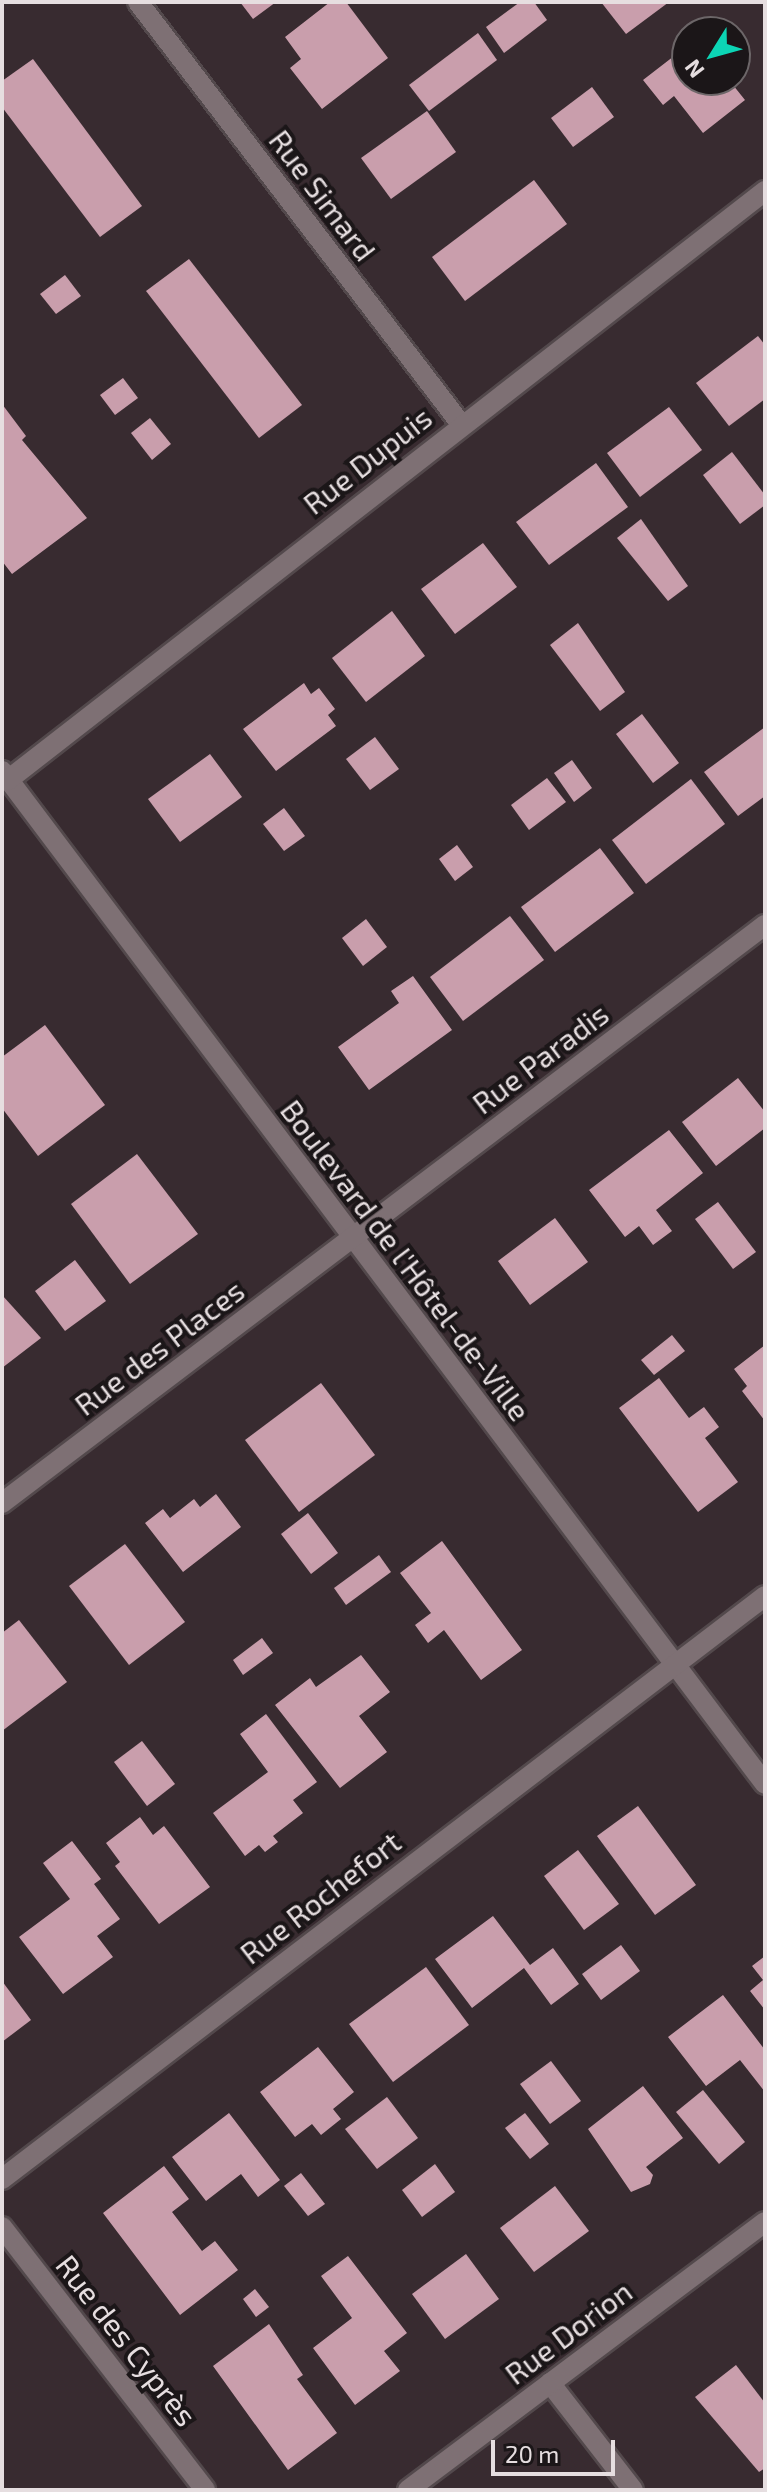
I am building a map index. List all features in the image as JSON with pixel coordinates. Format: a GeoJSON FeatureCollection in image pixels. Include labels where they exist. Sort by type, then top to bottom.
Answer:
{"type":"FeatureCollection","features":[{"type":"Feature","properties":{"kind":"street","name":"Rue Simard"},"geometry":{"type":"LineString","coordinates":[[138,2],[461,424]]}},
{"type":"Feature","properties":{"kind":"street","name":"Rue Dupuis"},"geometry":{"type":"LineString","coordinates":[[5,776],[765,191]]}},
{"type":"Feature","properties":{"kind":"street","name":"Boulevard de l'Hôtel-de-Ville"},"geometry":{"type":"LineString","coordinates":[[5,776],[765,1784]]}},
{"type":"Feature","properties":{"kind":"street","name":"Rue Paradis"},"geometry":{"type":"LineString","coordinates":[[352,1239],[765,925]]}},
{"type":"Feature","properties":{"kind":"street","name":"Rue des Places"},"geometry":{"type":"LineString","coordinates":[[2,1503],[352,1239]]}},
{"type":"Feature","properties":{"kind":"street"},"geometry":{"type":"LineString","coordinates":[[674,1663],[765,1596]]}},
{"type":"Feature","properties":{"kind":"street","name":"Rue Rochefort"},"geometry":{"type":"LineString","coordinates":[[2,2179],[674,1663]]}},
{"type":"Feature","properties":{"kind":"street","name":"Rue Dorion"},"geometry":{"type":"LineString","coordinates":[[408,2490],[765,2222]]}},
{"type":"Feature","properties":{"kind":"street","name":"Rue des Cyprès"},"geometry":{"type":"LineString","coordinates":[[2,2227],[205,2490]]}},
{"type":"Feature","properties":{"kind":"street"},"geometry":{"type":"LineString","coordinates":[[550,2383],[633,2490]]}},
{"type":"Feature","properties":{"kind":"building"},"geometry":{"type":"Polygon","coordinates":[[[240,2],[276,2],[253,19],[240,2]]]}},
{"type":"Feature","properties":{"kind":"building"},"geometry":{"type":"Polygon","coordinates":[[[330,2],[346,2],[388,58],[322,109],[290,68],[301,59],[285,37],[330,2]]]}},
{"type":"Feature","properties":{"kind":"building"},"geometry":{"type":"Polygon","coordinates":[[[520,2],[534,2],[547,20],[504,53],[486,27],[520,2]]]}},
{"type":"Feature","properties":{"kind":"building"},"geometry":{"type":"Polygon","coordinates":[[[601,2],[669,2],[626,34],[601,2]]]}},
{"type":"Feature","properties":{"kind":"building"},"geometry":{"type":"Polygon","coordinates":[[[478,33],[497,60],[429,111],[409,85],[478,33]]]}},
{"type":"Feature","properties":{"kind":"building"},"geometry":{"type":"Polygon","coordinates":[[[671,58],[671,96],[674,96],[663,105],[643,80],[671,58]]]}},
{"type":"Feature","properties":{"kind":"building"},"geometry":{"type":"Polygon","coordinates":[[[33,59],[142,206],[100,237],[2,107],[2,81],[33,59]]]}},
{"type":"Feature","properties":{"kind":"building"},"geometry":{"type":"Polygon","coordinates":[[[592,87],[614,117],[573,147],[551,118],[592,87]]]}},
{"type":"Feature","properties":{"kind":"building"},"geometry":{"type":"Polygon","coordinates":[[[674,96],[742,96],[745,100],[703,133],[674,96]]]}},
{"type":"Feature","properties":{"kind":"building"},"geometry":{"type":"Polygon","coordinates":[[[427,111],[456,152],[391,199],[361,158],[427,111]]]}},
{"type":"Feature","properties":{"kind":"building"},"geometry":{"type":"Polygon","coordinates":[[[534,180],[567,224],[465,301],[432,257],[534,180]]]}},
{"type":"Feature","properties":{"kind":"building"},"geometry":{"type":"Polygon","coordinates":[[[189,259],[302,405],[259,438],[146,291],[189,259]]]}},
{"type":"Feature","properties":{"kind":"building"},"geometry":{"type":"Polygon","coordinates":[[[65,275],[81,296],[56,314],[40,294],[65,275]]]}},
{"type":"Feature","properties":{"kind":"building"},"geometry":{"type":"Polygon","coordinates":[[[758,336],[765,345],[765,399],[729,426],[696,383],[758,336]]]}},
{"type":"Feature","properties":{"kind":"building"},"geometry":{"type":"Polygon","coordinates":[[[123,378],[138,398],[115,415],[100,395],[123,378]]]}},
{"type":"Feature","properties":{"kind":"building"},"geometry":{"type":"Polygon","coordinates":[[[2,404],[26,436],[22,440],[87,518],[12,574],[2,561],[2,404]]]}},
{"type":"Feature","properties":{"kind":"building"},"geometry":{"type":"Polygon","coordinates":[[[669,407],[702,450],[640,497],[607,453],[669,407]]]}},
{"type":"Feature","properties":{"kind":"building"},"geometry":{"type":"Polygon","coordinates":[[[150,418],[171,444],[152,460],[131,433],[150,418]]]}},
{"type":"Feature","properties":{"kind":"building"},"geometry":{"type":"Polygon","coordinates":[[[732,452],[765,495],[765,505],[740,524],[703,475],[732,452]]]}},
{"type":"Feature","properties":{"kind":"building"},"geometry":{"type":"Polygon","coordinates":[[[596,463],[628,507],[549,565],[516,522],[596,463]]]}},
{"type":"Feature","properties":{"kind":"building"},"geometry":{"type":"Polygon","coordinates":[[[641,519],[688,586],[668,601],[617,538],[641,519]]]}},
{"type":"Feature","properties":{"kind":"building"},"geometry":{"type":"Polygon","coordinates":[[[483,543],[517,587],[455,634],[421,589],[483,543]]]}},
{"type":"Feature","properties":{"kind":"building"},"geometry":{"type":"Polygon","coordinates":[[[392,611],[425,656],[366,702],[332,658],[392,611]]]}},
{"type":"Feature","properties":{"kind":"building"},"geometry":{"type":"Polygon","coordinates":[[[578,623],[625,692],[600,711],[550,645],[578,623]]]}},
{"type":"Feature","properties":{"kind":"building"},"geometry":{"type":"Polygon","coordinates":[[[304,683],[311,694],[319,688],[335,709],[328,715],[336,726],[276,771],[243,729],[304,683]]]}},
{"type":"Feature","properties":{"kind":"building"},"geometry":{"type":"Polygon","coordinates":[[[642,714],[679,763],[653,783],[616,734],[642,714]]]}},
{"type":"Feature","properties":{"kind":"building"},"geometry":{"type":"Polygon","coordinates":[[[765,727],[765,796],[738,816],[704,772],[765,727]]]}},
{"type":"Feature","properties":{"kind":"building"},"geometry":{"type":"Polygon","coordinates":[[[375,737],[399,769],[370,790],[346,759],[375,737]]]}},
{"type":"Feature","properties":{"kind":"building"},"geometry":{"type":"Polygon","coordinates":[[[210,754],[242,797],[180,842],[148,799],[210,754]]]}},
{"type":"Feature","properties":{"kind":"building"},"geometry":{"type":"Polygon","coordinates":[[[572,760],[592,788],[574,802],[554,773],[572,760]]]}},
{"type":"Feature","properties":{"kind":"building"},"geometry":{"type":"Polygon","coordinates":[[[547,778],[566,802],[529,830],[511,805],[547,778]]]}},
{"type":"Feature","properties":{"kind":"building"},"geometry":{"type":"Polygon","coordinates":[[[691,779],[725,824],[646,884],[612,840],[691,779]]]}},
{"type":"Feature","properties":{"kind":"building"},"geometry":{"type":"Polygon","coordinates":[[[284,808],[305,836],[284,851],[263,824],[284,808]]]}},
{"type":"Feature","properties":{"kind":"building"},"geometry":{"type":"Polygon","coordinates":[[[457,845],[473,867],[455,881],[439,859],[457,845]]]}},
{"type":"Feature","properties":{"kind":"building"},"geometry":{"type":"Polygon","coordinates":[[[600,848],[634,893],[555,952],[521,907],[600,848]]]}},
{"type":"Feature","properties":{"kind":"building"},"geometry":{"type":"Polygon","coordinates":[[[510,916],[544,960],[463,1021],[430,977],[510,916]]]}},
{"type":"Feature","properties":{"kind":"building"},"geometry":{"type":"Polygon","coordinates":[[[366,919],[387,947],[363,966],[342,938],[366,919]]]}},
{"type":"Feature","properties":{"kind":"building"},"geometry":{"type":"Polygon","coordinates":[[[413,976],[452,1030],[369,1090],[338,1047],[399,1003],[391,991],[413,976]]]}},
{"type":"Feature","properties":{"kind":"building"},"geometry":{"type":"Polygon","coordinates":[[[45,1025],[105,1105],[38,1156],[2,1108],[2,1057],[45,1025]]]}},
{"type":"Feature","properties":{"kind":"building"},"geometry":{"type":"Polygon","coordinates":[[[738,1078],[765,1112],[765,1128],[716,1166],[682,1122],[738,1078]]]}},
{"type":"Feature","properties":{"kind":"building"},"geometry":{"type":"Polygon","coordinates":[[[669,1130],[703,1173],[656,1210],[672,1231],[653,1245],[639,1226],[625,1237],[589,1190],[669,1130]]]}},
{"type":"Feature","properties":{"kind":"building"},"geometry":{"type":"Polygon","coordinates":[[[137,1154],[198,1234],[130,1284],[71,1204],[137,1154]]]}},
{"type":"Feature","properties":{"kind":"building"},"geometry":{"type":"Polygon","coordinates":[[[718,1202],[756,1252],[733,1269],[695,1219],[718,1202]]]}},
{"type":"Feature","properties":{"kind":"building"},"geometry":{"type":"Polygon","coordinates":[[[555,1218],[588,1262],[530,1305],[498,1261],[555,1218]]]}},
{"type":"Feature","properties":{"kind":"building"},"geometry":{"type":"Polygon","coordinates":[[[75,1260],[106,1301],[65,1331],[35,1291],[75,1260]]]}},
{"type":"Feature","properties":{"kind":"building"},"geometry":{"type":"Polygon","coordinates":[[[2,1295],[41,1338],[2,1368],[2,1295]]]}},
{"type":"Feature","properties":{"kind":"building"},"geometry":{"type":"Polygon","coordinates":[[[672,1335],[685,1351],[654,1375],[641,1360],[672,1335]]]}},
{"type":"Feature","properties":{"kind":"building"},"geometry":{"type":"Polygon","coordinates":[[[765,1345],[765,1421],[742,1391],[747,1386],[734,1369],[765,1345]]]}},
{"type":"Feature","properties":{"kind":"building"},"geometry":{"type":"Polygon","coordinates":[[[659,1378],[689,1418],[704,1407],[719,1427],[705,1438],[738,1482],[698,1512],[619,1408],[659,1378]]]}},
{"type":"Feature","properties":{"kind":"building"},"geometry":{"type":"Polygon","coordinates":[[[321,1383],[375,1455],[299,1512],[245,1440],[321,1383]]]}},
{"type":"Feature","properties":{"kind":"building"},"geometry":{"type":"Polygon","coordinates":[[[216,1494],[241,1527],[183,1572],[145,1523],[163,1509],[170,1518],[194,1499],[200,1507],[216,1494]]]}},
{"type":"Feature","properties":{"kind":"building"},"geometry":{"type":"Polygon","coordinates":[[[308,1513],[338,1553],[311,1574],[281,1534],[308,1513]]]}},
{"type":"Feature","properties":{"kind":"building"},"geometry":{"type":"Polygon","coordinates":[[[442,1541],[522,1650],[481,1680],[444,1630],[428,1643],[415,1625],[431,1613],[400,1573],[442,1541]]]}},
{"type":"Feature","properties":{"kind":"building"},"geometry":{"type":"Polygon","coordinates":[[[125,1544],[185,1622],[129,1665],[69,1586],[125,1544]]]}},
{"type":"Feature","properties":{"kind":"building"},"geometry":{"type":"Polygon","coordinates":[[[379,1555],[391,1572],[346,1605],[334,1588],[379,1555]]]}},
{"type":"Feature","properties":{"kind":"building"},"geometry":{"type":"Polygon","coordinates":[[[19,1620],[67,1682],[2,1731],[2,1633],[19,1620]]]}},
{"type":"Feature","properties":{"kind":"building"},"geometry":{"type":"Polygon","coordinates":[[[262,1638],[273,1653],[243,1675],[233,1660],[262,1638]]]}},
{"type":"Feature","properties":{"kind":"building"},"geometry":{"type":"Polygon","coordinates":[[[361,1655],[390,1692],[359,1716],[387,1752],[340,1788],[275,1705],[310,1678],[316,1687],[361,1655]]]}},
{"type":"Feature","properties":{"kind":"building"},"geometry":{"type":"Polygon","coordinates":[[[266,1714],[317,1782],[293,1800],[303,1813],[273,1836],[278,1842],[265,1852],[259,1845],[245,1856],[213,1813],[268,1772],[240,1734],[266,1714]]]}},
{"type":"Feature","properties":{"kind":"building"},"geometry":{"type":"Polygon","coordinates":[[[142,1741],[175,1784],[147,1806],[114,1762],[142,1741]]]}},
{"type":"Feature","properties":{"kind":"building"},"geometry":{"type":"Polygon","coordinates":[[[638,1806],[696,1885],[655,1915],[597,1836],[638,1806]]]}},
{"type":"Feature","properties":{"kind":"building"},"geometry":{"type":"Polygon","coordinates":[[[140,1817],[153,1835],[164,1826],[210,1887],[159,1924],[115,1866],[120,1862],[106,1843],[140,1817]]]}},
{"type":"Feature","properties":{"kind":"building"},"geometry":{"type":"Polygon","coordinates":[[[72,1841],[101,1879],[94,1884],[120,1919],[97,1936],[113,1957],[63,1994],[19,1937],[70,1899],[43,1863],[72,1841]]]}},
{"type":"Feature","properties":{"kind":"building"},"geometry":{"type":"Polygon","coordinates":[[[578,1850],[619,1904],[584,1930],[544,1876],[578,1850]]]}},
{"type":"Feature","properties":{"kind":"building"},"geometry":{"type":"Polygon","coordinates":[[[493,1916],[530,1965],[553,1948],[579,1984],[551,2005],[524,1968],[472,2008],[435,1959],[493,1916]]]}},
{"type":"Feature","properties":{"kind":"building"},"geometry":{"type":"Polygon","coordinates":[[[621,1945],[640,1971],[601,2000],[582,1974],[621,1945]]]}},
{"type":"Feature","properties":{"kind":"building"},"geometry":{"type":"Polygon","coordinates":[[[765,1956],[765,2010],[750,1991],[763,1980],[752,1966],[765,1956]]]}},
{"type":"Feature","properties":{"kind":"building"},"geometry":{"type":"Polygon","coordinates":[[[426,1967],[469,2025],[393,2082],[349,2024],[426,1967]]]}},
{"type":"Feature","properties":{"kind":"building"},"geometry":{"type":"Polygon","coordinates":[[[2,1981],[31,2020],[2,2042],[2,1981]]]}},
{"type":"Feature","properties":{"kind":"building"},"geometry":{"type":"Polygon","coordinates":[[[723,1995],[765,2050],[765,2092],[740,2060],[706,2086],[668,2037],[723,1995]]]}},
{"type":"Feature","properties":{"kind":"building"},"geometry":{"type":"Polygon","coordinates":[[[318,2047],[354,2092],[333,2109],[341,2119],[321,2135],[312,2124],[295,2137],[260,2092],[318,2047]]]}},
{"type":"Feature","properties":{"kind":"building"},"geometry":{"type":"Polygon","coordinates":[[[551,2061],[581,2101],[550,2124],[520,2084],[551,2061]]]}},
{"type":"Feature","properties":{"kind":"building"},"geometry":{"type":"Polygon","coordinates":[[[643,2086],[683,2138],[646,2167],[653,2175],[650,2184],[631,2192],[588,2129],[643,2086]]]}},
{"type":"Feature","properties":{"kind":"building"},"geometry":{"type":"Polygon","coordinates":[[[703,2090],[745,2142],[719,2164],[676,2112],[703,2090]]]}},
{"type":"Feature","properties":{"kind":"building"},"geometry":{"type":"Polygon","coordinates":[[[387,2097],[418,2138],[377,2169],[345,2129],[387,2097]]]}},
{"type":"Feature","properties":{"kind":"building"},"geometry":{"type":"Polygon","coordinates":[[[229,2113],[280,2180],[258,2197],[241,2174],[206,2201],[172,2157],[229,2113]]]}},
{"type":"Feature","properties":{"kind":"building"},"geometry":{"type":"Polygon","coordinates":[[[525,2113],[549,2144],[530,2159],[505,2128],[525,2113]]]}},
{"type":"Feature","properties":{"kind":"building"},"geometry":{"type":"Polygon","coordinates":[[[435,2164],[455,2192],[422,2217],[402,2190],[435,2164]]]}},
{"type":"Feature","properties":{"kind":"building"},"geometry":{"type":"Polygon","coordinates":[[[164,2166],[189,2199],[172,2212],[202,2251],[215,2241],[238,2270],[180,2315],[103,2213],[164,2166]]]}},
{"type":"Feature","properties":{"kind":"building"},"geometry":{"type":"Polygon","coordinates":[[[301,2173],[325,2204],[308,2216],[284,2186],[301,2173]]]}},
{"type":"Feature","properties":{"kind":"building"},"geometry":{"type":"Polygon","coordinates":[[[555,2186],[589,2231],[534,2272],[500,2228],[555,2186]]]}},
{"type":"Feature","properties":{"kind":"building"},"geometry":{"type":"Polygon","coordinates":[[[466,2254],[499,2299],[445,2339],[412,2294],[466,2254]]]}},
{"type":"Feature","properties":{"kind":"building"},"geometry":{"type":"Polygon","coordinates":[[[348,2256],[407,2333],[384,2351],[400,2371],[355,2405],[313,2348],[352,2318],[321,2276],[348,2256]]]}},
{"type":"Feature","properties":{"kind":"building"},"geometry":{"type":"Polygon","coordinates":[[[255,2289],[269,2307],[256,2317],[243,2299],[255,2289]]]}},
{"type":"Feature","properties":{"kind":"building"},"geometry":{"type":"Polygon","coordinates":[[[269,2324],[303,2375],[297,2379],[337,2433],[288,2470],[213,2366],[269,2324]]]}},
{"type":"Feature","properties":{"kind":"building"},"geometry":{"type":"Polygon","coordinates":[[[736,2365],[765,2403],[765,2468],[759,2472],[695,2397],[736,2365]]]}}]}
